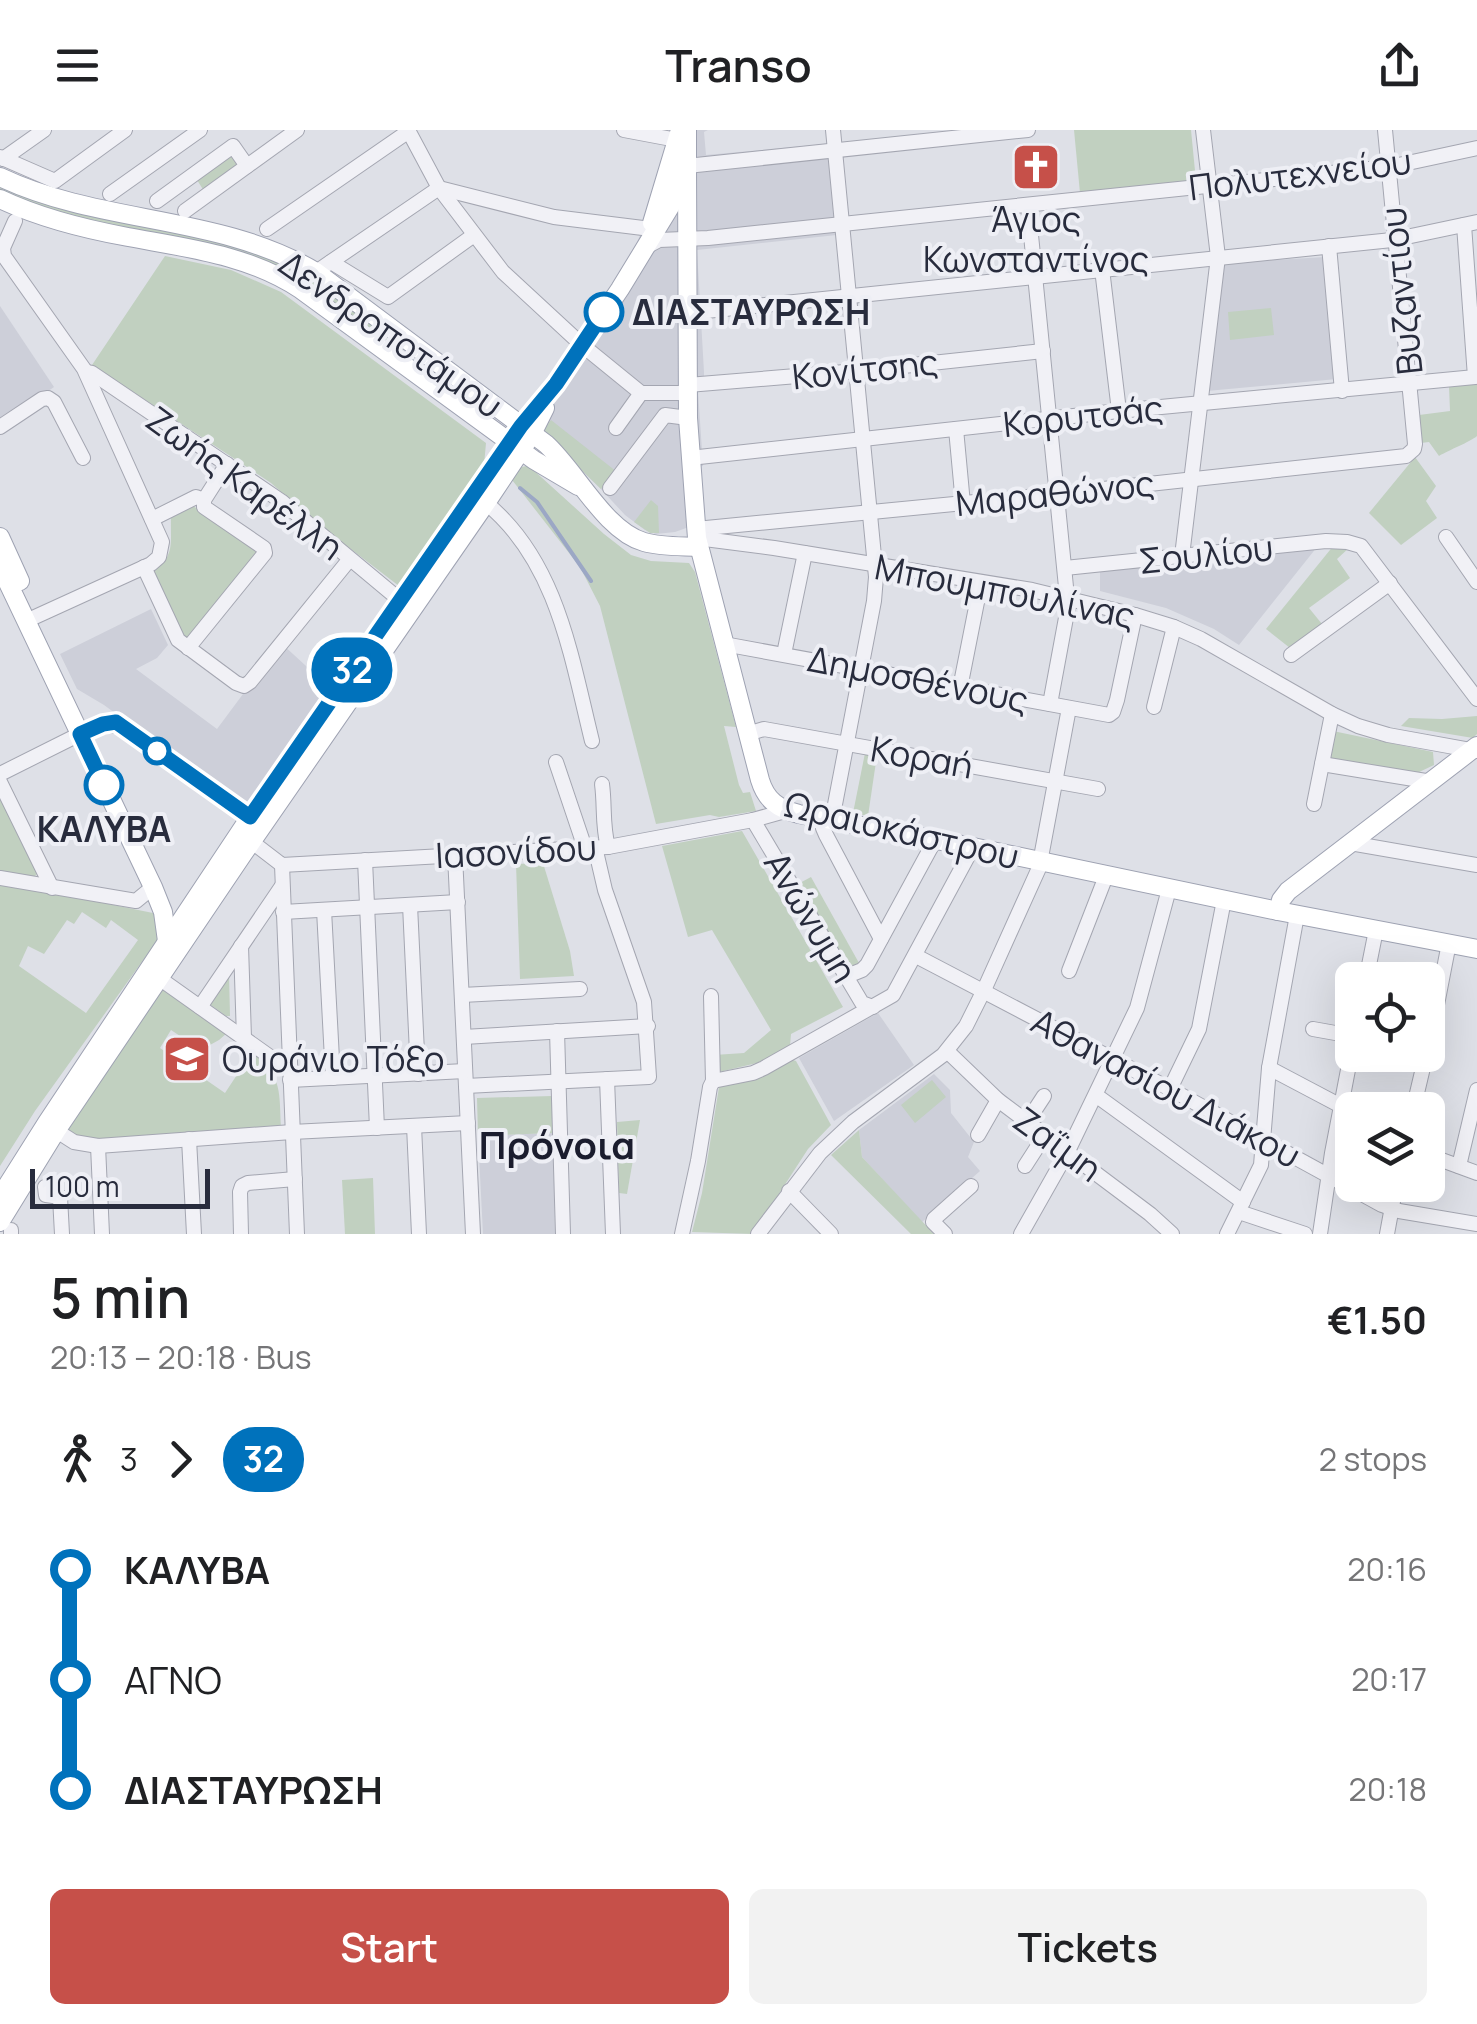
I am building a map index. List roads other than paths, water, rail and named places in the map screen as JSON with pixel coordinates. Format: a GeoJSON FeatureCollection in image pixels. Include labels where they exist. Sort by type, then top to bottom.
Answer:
{"type":"FeatureCollection","features":[{"type":"Feature","properties":{"kind":"main road"},"geometry":{"type":"LineString","coordinates":[[257,822],[400,601],[515,447],[620,290],[679,166],[681,133]]}},
{"type":"Feature","properties":{"kind":"main road","name":"Δενδροποτάμου"},"geometry":{"type":"LineString","coordinates":[[1,164],[37,194],[233,237],[323,267],[561,458],[624,534],[644,542],[698,538]]}},
{"type":"Feature","properties":{"kind":"main road","name":"Ωραιοκάστρου"},"geometry":{"type":"LineString","coordinates":[[679,166],[670,207],[673,221],[686,239]]}},
{"type":"Feature","properties":{"kind":"main road","name":"Ωραιοκάστρου"},"geometry":{"type":"LineString","coordinates":[[679,166],[686,239],[690,458],[698,538],[764,791],[773,804],[785,810],[1169,889],[1477,948]]}},
{"type":"Feature","properties":{"kind":"main road","name":"Δενδροποτάμου"},"geometry":{"type":"LineString","coordinates":[[0,200],[66,223],[214,254],[278,276],[300,288],[515,447],[583,488]]}},
{"type":"Feature","properties":{"kind":"main road"},"geometry":{"type":"LineString","coordinates":[[648,238],[670,207]]}},
{"type":"Feature","properties":{"kind":"main road"},"geometry":{"type":"LineString","coordinates":[[0,1196],[159,978],[194,914],[486,502],[515,447]]}},
{"type":"Feature","properties":{"kind":"main road"},"geometry":{"type":"LineString","coordinates":[[0,537],[3,566],[76,702],[80,734],[152,886],[166,921],[168,941]]}},
{"type":"Feature","properties":{"kind":"main road"},"geometry":{"type":"LineString","coordinates":[[80,734],[103,724],[119,724],[257,822]]}},
{"type":"Feature","properties":{"kind":"main road"},"geometry":{"type":"LineString","coordinates":[[1278,911],[1288,891],[1475,749]]}},
{"type":"Feature","properties":{"kind":"main road"},"geometry":{"type":"LineString","coordinates":[[152,886],[194,914]]}},
{"type":"Feature","properties":{"kind":"main road"},"geometry":{"type":"LineString","coordinates":[[7,1229],[51,1127],[168,941],[194,914]]}},
{"type":"Feature","properties":{"kind":"street"},"geometry":{"type":"LineString","coordinates":[[1,164],[44,130]]}},
{"type":"Feature","properties":{"kind":"street"},"geometry":{"type":"LineString","coordinates":[[1,164],[55,180],[125,130]]}},
{"type":"Feature","properties":{"kind":"street"},"geometry":{"type":"LineString","coordinates":[[110,194],[200,130]]}},
{"type":"Feature","properties":{"kind":"street"},"geometry":{"type":"LineString","coordinates":[[186,210],[297,130]]}},
{"type":"Feature","properties":{"kind":"street"},"geometry":{"type":"LineString","coordinates":[[267,228],[409,130],[439,188],[503,272],[582,345],[641,392],[616,428]]}},
{"type":"Feature","properties":{"kind":"street"},"geometry":{"type":"LineString","coordinates":[[624,130],[681,133]]}},
{"type":"Feature","properties":{"kind":"street"},"geometry":{"type":"LineString","coordinates":[[833,130],[876,566],[874,601],[847,744],[823,826],[881,938]]}},
{"type":"Feature","properties":{"kind":"street"},"geometry":{"type":"LineString","coordinates":[[679,166],[1028,130]]}},
{"type":"Feature","properties":{"kind":"street"},"geometry":{"type":"LineString","coordinates":[[1182,556],[1218,257],[1204,130]]}},
{"type":"Feature","properties":{"kind":"street","name":"Βυζαντίου"},"geometry":{"type":"LineString","coordinates":[[1386,130],[1415,444],[1412,451]]}},
{"type":"Feature","properties":{"kind":"street"},"geometry":{"type":"LineString","coordinates":[[157,202],[233,146],[247,166]]}},
{"type":"Feature","properties":{"kind":"street","name":"Πολυτεχνείου"},"geometry":{"type":"LineString","coordinates":[[439,188],[648,238],[686,239],[1389,167],[1477,148]]}},
{"type":"Feature","properties":{"kind":"street"},"geometry":{"type":"LineString","coordinates":[[194,176],[207,196]]}},
{"type":"Feature","properties":{"kind":"street"},"geometry":{"type":"LineString","coordinates":[[323,267],[439,188]]}},
{"type":"Feature","properties":{"kind":"street"},"geometry":{"type":"LineString","coordinates":[[1028,205],[1067,598],[1067,620],[1050,704]]}},
{"type":"Feature","properties":{"kind":"street"},"geometry":{"type":"LineString","coordinates":[[15,221],[4,244],[4,256],[85,372],[162,542],[155,561],[31,618]]}},
{"type":"Feature","properties":{"kind":"street"},"geometry":{"type":"LineString","coordinates":[[688,314],[1330,246],[1471,224],[1475,377]]}},
{"type":"Feature","properties":{"kind":"street"},"geometry":{"type":"LineString","coordinates":[[323,267],[388,298],[474,234]]}},
{"type":"Feature","properties":{"kind":"street"},"geometry":{"type":"LineString","coordinates":[[1330,246],[1342,390]]}},
{"type":"Feature","properties":{"kind":"street"},"geometry":{"type":"LineString","coordinates":[[1102,269],[1118,411]]}},
{"type":"Feature","properties":{"kind":"street","name":"Κονίτσης"},"geometry":{"type":"LineString","coordinates":[[641,392],[1043,351]]}},
{"type":"Feature","properties":{"kind":"street","name":"Ζωής Καρέλλη"},"geometry":{"type":"LineString","coordinates":[[85,372],[92,373],[280,501],[400,601]]}},
{"type":"Feature","properties":{"kind":"street","name":"Κορυτσάς"},"geometry":{"type":"LineString","coordinates":[[690,458],[1475,377]]}},
{"type":"Feature","properties":{"kind":"street"},"geometry":{"type":"LineString","coordinates":[[0,428],[42,398],[48,398],[54,402],[82,458]]}},
{"type":"Feature","properties":{"kind":"street"},"geometry":{"type":"LineString","coordinates":[[610,488],[666,414],[688,418]]}},
{"type":"Feature","properties":{"kind":"street"},"geometry":{"type":"LineString","coordinates":[[956,430],[962,504]]}},
{"type":"Feature","properties":{"kind":"street","name":"Μαραθώνος"},"geometry":{"type":"LineString","coordinates":[[698,538],[870,513],[1401,457],[1412,451]]}},
{"type":"Feature","properties":{"kind":"street"},"geometry":{"type":"LineString","coordinates":[[188,648],[265,553],[264,548],[204,507],[204,500],[227,464]]}},
{"type":"Feature","properties":{"kind":"street"},"geometry":{"type":"LineString","coordinates":[[152,518],[196,496],[204,500]]}},
{"type":"Feature","properties":{"kind":"street"},"geometry":{"type":"LineString","coordinates":[[486,502],[520,537],[549,589],[564,626],[592,740]]}},
{"type":"Feature","properties":{"kind":"street","name":"Μπουμπουλίνας"},"geometry":{"type":"LineString","coordinates":[[698,538],[982,582],[1135,615],[1174,627],[1332,714],[1377,732],[1475,749]]}},
{"type":"Feature","properties":{"kind":"street"},"geometry":{"type":"LineString","coordinates":[[1446,538],[1477,582]]}},
{"type":"Feature","properties":{"kind":"street","name":"Σουλίου"},"geometry":{"type":"LineString","coordinates":[[1065,568],[1326,541],[1361,546],[1390,583]]}},
{"type":"Feature","properties":{"kind":"street"},"geometry":{"type":"LineString","coordinates":[[784,654],[805,553]]}},
{"type":"Feature","properties":{"kind":"street"},"geometry":{"type":"LineString","coordinates":[[144,567],[178,640],[244,686],[349,560]]}},
{"type":"Feature","properties":{"kind":"street"},"geometry":{"type":"LineString","coordinates":[[960,688],[982,582]]}},
{"type":"Feature","properties":{"kind":"street"},"geometry":{"type":"LineString","coordinates":[[1291,655],[1390,583],[1477,699]]}},
{"type":"Feature","properties":{"kind":"street","name":"Δημοσθένους"},"geometry":{"type":"LineString","coordinates":[[724,644],[1112,714],[1135,615]]}},
{"type":"Feature","properties":{"kind":"street"},"geometry":{"type":"LineString","coordinates":[[1154,707],[1174,627]]}},
{"type":"Feature","properties":{"kind":"street"},"geometry":{"type":"LineString","coordinates":[[758,1234],[788,1191],[838,1134],[947,1051],[966,1026],[1040,861],[1069,708]]}},
{"type":"Feature","properties":{"kind":"street"},"geometry":{"type":"LineString","coordinates":[[1314,804],[1332,714]]}},
{"type":"Feature","properties":{"kind":"street","name":"Κοραή"},"geometry":{"type":"LineString","coordinates":[[748,734],[764,730],[1098,788]]}},
{"type":"Feature","properties":{"kind":"street"},"geometry":{"type":"LineString","coordinates":[[0,774],[80,734]]}},
{"type":"Feature","properties":{"kind":"street"},"geometry":{"type":"LineString","coordinates":[[159,978],[290,1076],[418,1074],[558,1081],[650,1076],[642,996],[606,890],[596,847],[556,762]]}},
{"type":"Feature","properties":{"kind":"street"},"geometry":{"type":"LineString","coordinates":[[1322,764],[1432,782]]}},
{"type":"Feature","properties":{"kind":"street"},"geometry":{"type":"LineString","coordinates":[[0,782],[52,888]]}},
{"type":"Feature","properties":{"kind":"street"},"geometry":{"type":"LineString","coordinates":[[596,847],[603,824],[602,784]]}},
{"type":"Feature","properties":{"kind":"street","name":"Ιασονίδου"},"geometry":{"type":"LineString","coordinates":[[282,865],[596,847],[752,820],[785,810]]}},
{"type":"Feature","properties":{"kind":"street","name":"Ανώνυμη"},"geometry":{"type":"LineString","coordinates":[[752,820],[862,1003],[871,1008]]}},
{"type":"Feature","properties":{"kind":"street"},"geometry":{"type":"LineString","coordinates":[[246,838],[282,865],[297,1234]]}},
{"type":"Feature","properties":{"kind":"street"},"geometry":{"type":"LineString","coordinates":[[848,976],[866,965],[935,840]]}},
{"type":"Feature","properties":{"kind":"street"},"geometry":{"type":"LineString","coordinates":[[1350,843],[1477,865]]}},
{"type":"Feature","properties":{"kind":"street"},"geometry":{"type":"LineString","coordinates":[[714,1081],[757,1072],[893,995],[974,847]]}},
{"type":"Feature","properties":{"kind":"street"},"geometry":{"type":"LineString","coordinates":[[455,855],[473,1234]]}},
{"type":"Feature","properties":{"kind":"street"},"geometry":{"type":"LineString","coordinates":[[364,860],[377,1128]]}},
{"type":"Feature","properties":{"kind":"street"},"geometry":{"type":"LineString","coordinates":[[1069,971],[1106,876]]}},
{"type":"Feature","properties":{"kind":"street"},"geometry":{"type":"LineString","coordinates":[[0,878],[136,901],[152,886]]}},
{"type":"Feature","properties":{"kind":"street"},"geometry":{"type":"LineString","coordinates":[[200,1007],[282,886]]}},
{"type":"Feature","properties":{"kind":"street"},"geometry":{"type":"LineString","coordinates":[[1021,1234],[1068,1152],[1138,1008],[1169,889]]}},
{"type":"Feature","properties":{"kind":"street"},"geometry":{"type":"LineString","coordinates":[[1170,1088],[1199,1030],[1224,900]]}},
{"type":"Feature","properties":{"kind":"street"},"geometry":{"type":"LineString","coordinates":[[284,912],[458,902]]}},
{"type":"Feature","properties":{"kind":"street"},"geometry":{"type":"LineString","coordinates":[[410,905],[418,1074]]}},
{"type":"Feature","properties":{"kind":"street"},"geometry":{"type":"LineString","coordinates":[[324,910],[333,1078]]}},
{"type":"Feature","properties":{"kind":"street"},"geometry":{"type":"LineString","coordinates":[[1227,1234],[1261,1165],[1269,1068],[1297,915]]}},
{"type":"Feature","properties":{"kind":"street"},"geometry":{"type":"LineString","coordinates":[[1370,962],[1376,930]]}},
{"type":"Feature","properties":{"kind":"street"},"geometry":{"type":"LineString","coordinates":[[1445,964],[1449,944]]}},
{"type":"Feature","properties":{"kind":"street"},"geometry":{"type":"LineString","coordinates":[[242,946],[244,1038]]}},
{"type":"Feature","properties":{"kind":"street","name":"Αθανασίου Διάκου"},"geometry":{"type":"LineString","coordinates":[[916,956],[1391,1209],[1477,1224]]}},
{"type":"Feature","properties":{"kind":"street"},"geometry":{"type":"LineString","coordinates":[[462,995],[580,989]]}},
{"type":"Feature","properties":{"kind":"street"},"geometry":{"type":"LineString","coordinates":[[682,1234],[714,1081],[710,996]]}},
{"type":"Feature","properties":{"kind":"street"},"geometry":{"type":"LineString","coordinates":[[464,1037],[648,1026]]}},
{"type":"Feature","properties":{"kind":"street"},"geometry":{"type":"LineString","coordinates":[[1314,1029],[1335,1033]]}},
{"type":"Feature","properties":{"kind":"street"},"geometry":{"type":"LineString","coordinates":[[557,1031],[563,1234]]}},
{"type":"Feature","properties":{"kind":"street","name":"Ζαΐμη"},"geometry":{"type":"LineString","coordinates":[[947,1051],[998,1100],[1172,1234]]}},
{"type":"Feature","properties":{"kind":"street"},"geometry":{"type":"LineString","coordinates":[[1269,1068],[1335,1110]]}},
{"type":"Feature","properties":{"kind":"street"},"geometry":{"type":"LineString","coordinates":[[606,1079],[613,1234]]}},
{"type":"Feature","properties":{"kind":"street"},"geometry":{"type":"LineString","coordinates":[[1459,1166],[1477,1090]]}},
{"type":"Feature","properties":{"kind":"street"},"geometry":{"type":"LineString","coordinates":[[1027,1122],[1044,1096]]}},
{"type":"Feature","properties":{"kind":"street"},"geometry":{"type":"LineString","coordinates":[[1096,1096],[1241,1207],[1305,1234]]}},
{"type":"Feature","properties":{"kind":"street"},"geometry":{"type":"LineString","coordinates":[[978,1135],[998,1100]]}},
{"type":"Feature","properties":{"kind":"street"},"geometry":{"type":"LineString","coordinates":[[51,1127],[78,1144],[98,1146],[468,1124]]}},
{"type":"Feature","properties":{"kind":"street"},"geometry":{"type":"LineString","coordinates":[[414,1126],[419,1234]]}},
{"type":"Feature","properties":{"kind":"street"},"geometry":{"type":"LineString","coordinates":[[1024,1166],[1044,1134]]}},
{"type":"Feature","properties":{"kind":"street"},"geometry":{"type":"LineString","coordinates":[[189,1139],[194,1234]]}},
{"type":"Feature","properties":{"kind":"street"},"geometry":{"type":"LineString","coordinates":[[98,1146],[102,1234]]}},
{"type":"Feature","properties":{"kind":"street"},"geometry":{"type":"LineString","coordinates":[[1320,1234],[1335,1152]]}},
{"type":"Feature","properties":{"kind":"street"},"geometry":{"type":"LineString","coordinates":[[1445,1161],[1477,1172]]}},
{"type":"Feature","properties":{"kind":"street"},"geometry":{"type":"LineString","coordinates":[[242,1234],[242,1186],[248,1182],[295,1180]]}},
{"type":"Feature","properties":{"kind":"street"},"geometry":{"type":"LineString","coordinates":[[945,1234],[934,1219],[971,1186]]}},
{"type":"Feature","properties":{"kind":"street"},"geometry":{"type":"LineString","coordinates":[[44,1187],[46,1195],[60,1197],[62,1234]]}},
{"type":"Feature","properties":{"kind":"street"},"geometry":{"type":"LineString","coordinates":[[788,1191],[831,1234]]}},
{"type":"Feature","properties":{"kind":"street"},"geometry":{"type":"LineString","coordinates":[[1387,1234],[1392,1202]]}},
{"type":"Feature","properties":{"kind":"waterway"},"geometry":{"type":"LineString","coordinates":[[520,488],[537,502],[591,581]]}},
{"type":"Feature","properties":{"kind":"place","name":"Άγιος Κωνσταντίνος"},"geometry":{"type":"Point","coordinates":[1036,167]}},
{"type":"Feature","properties":{"kind":"place","name":"ΔΙΑΣΤΑΥΡΩΣΗ"},"geometry":{"type":"Point","coordinates":[604,312]}},
{"type":"Feature","properties":{"kind":"place","name":"ΚΑΛΥΒΑ"},"geometry":{"type":"Point","coordinates":[104,785]}},
{"type":"Feature","properties":{"kind":"place","name":"Ουράνιο Τόξο"},"geometry":{"type":"Point","coordinates":[187,1059]}},
{"type":"Feature","properties":{"kind":"district","name":"Πρόνοια"},"geometry":{"type":"Point","coordinates":[557,1144]}}]}
